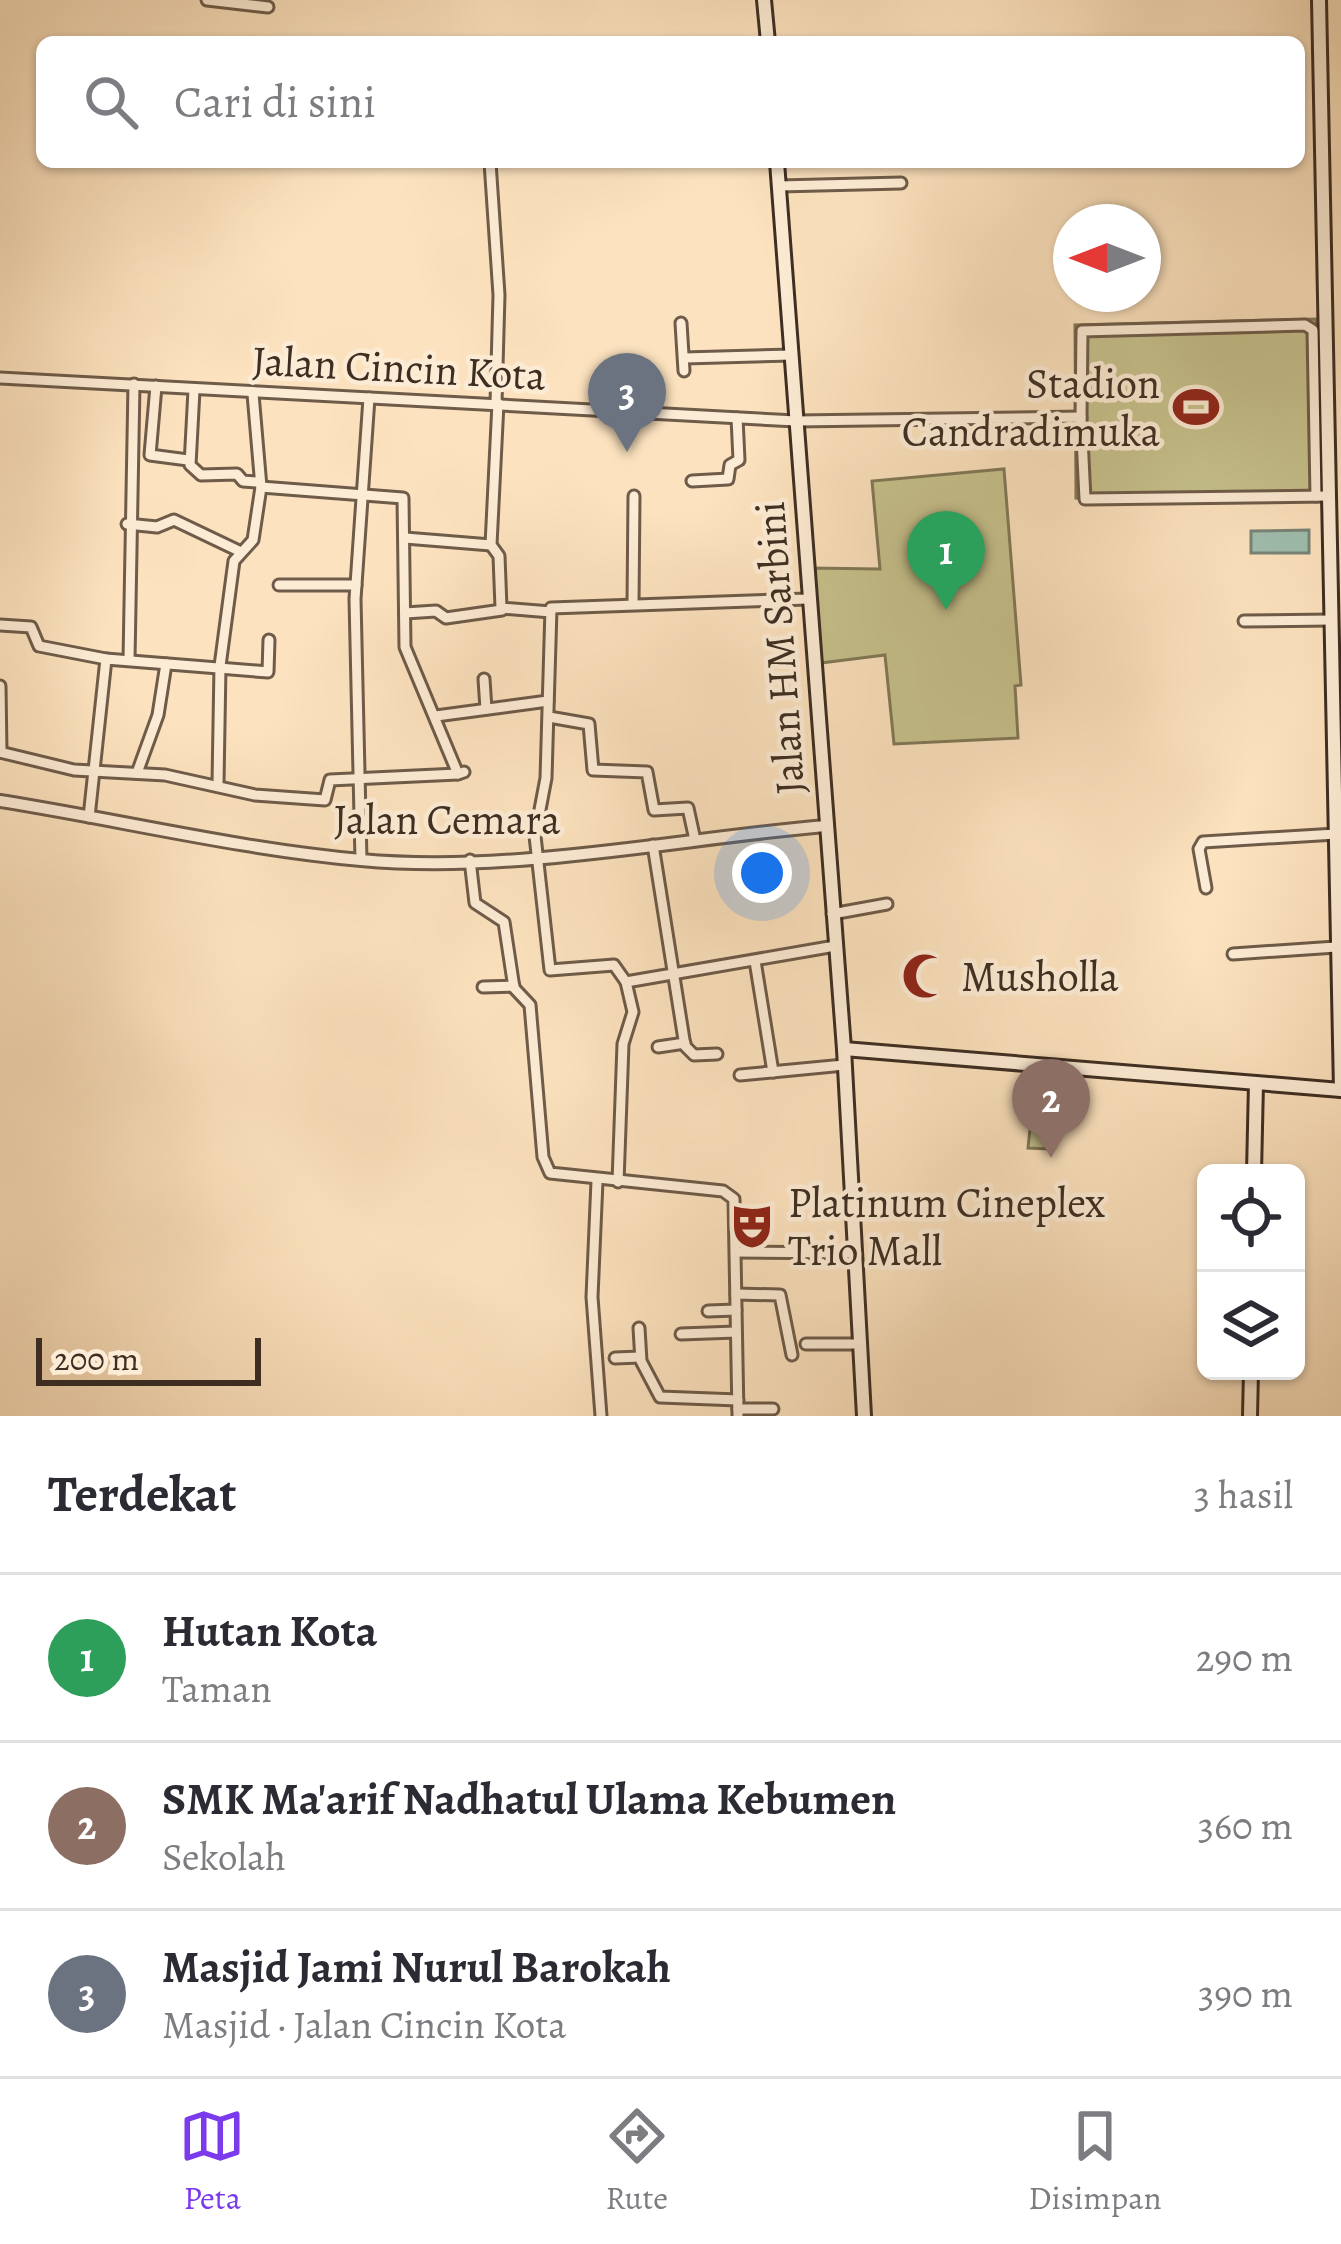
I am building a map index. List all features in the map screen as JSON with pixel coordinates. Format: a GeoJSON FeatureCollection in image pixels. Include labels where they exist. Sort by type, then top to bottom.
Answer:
{"type":"FeatureCollection","features":[{"type":"Feature","properties":{"kind":"main road"},"geometry":{"type":"LineString","coordinates":[[764,0],[767,36]]}},
{"type":"Feature","properties":{"kind":"main road"},"geometry":{"type":"LineString","coordinates":[[844,1049],[1341,1090],[1332,620],[1323,496],[1319,0]]}},
{"type":"Feature","properties":{"kind":"main road","name":"Jalan HM Sarbini"},"geometry":{"type":"LineString","coordinates":[[778,168],[844,1049],[864,1416]]}},
{"type":"Feature","properties":{"kind":"main road"},"geometry":{"type":"LineString","coordinates":[[1254,1164],[1256,1083]]}},
{"type":"Feature","properties":{"kind":"main road"},"geometry":{"type":"LineString","coordinates":[[1250,1416],[1251,1380]]}},
{"type":"Feature","properties":{"kind":"street"},"geometry":{"type":"LineString","coordinates":[[208,0],[264,4]]}},
{"type":"Feature","properties":{"kind":"street"},"geometry":{"type":"LineString","coordinates":[[490,168],[499,295],[491,544],[500,556],[502,610]]}},
{"type":"Feature","properties":{"kind":"street"},"geometry":{"type":"LineString","coordinates":[[779,185],[901,183]]}},
{"type":"Feature","properties":{"kind":"street"},"geometry":{"type":"LineString","coordinates":[[681,323],[684,371]]}},
{"type":"Feature","properties":{"kind":"street"},"geometry":{"type":"LineString","coordinates":[[1305,325],[1312,330],[1323,496],[1085,499],[1082,331],[1305,325]]}},
{"type":"Feature","properties":{"kind":"street"},"geometry":{"type":"LineString","coordinates":[[684,358],[792,355]]}},
{"type":"Feature","properties":{"kind":"street","name":"Jalan Cincin Kota"},"geometry":{"type":"LineString","coordinates":[[0,378],[796,421],[1081,417]]}},
{"type":"Feature","properties":{"kind":"street"},"geometry":{"type":"LineString","coordinates":[[129,660],[134,384]]}},
{"type":"Feature","properties":{"kind":"street"},"geometry":{"type":"LineString","coordinates":[[0,686],[1,752],[91,771],[137,773],[218,784],[256,795],[325,800],[330,780],[461,773],[407,659],[403,498],[259,485],[243,481],[238,474],[201,475],[188,460],[150,455],[156,386]]}},
{"type":"Feature","properties":{"kind":"street"},"geometry":{"type":"LineString","coordinates":[[188,460],[194,390]]}},
{"type":"Feature","properties":{"kind":"street"},"geometry":{"type":"LineString","coordinates":[[218,784],[220,666],[239,551],[253,540],[259,485],[253,394]]}},
{"type":"Feature","properties":{"kind":"street"},"geometry":{"type":"LineString","coordinates":[[362,860],[356,585],[366,494],[369,398]]}},
{"type":"Feature","properties":{"kind":"street"},"geometry":{"type":"LineString","coordinates":[[692,481],[728,479],[730,465],[739,460],[737,418]]}},
{"type":"Feature","properties":{"kind":"street"},"geometry":{"type":"LineString","coordinates":[[633,604],[634,496]]}},
{"type":"Feature","properties":{"kind":"street"},"geometry":{"type":"LineString","coordinates":[[128,524],[157,527],[174,520],[239,551]]}},
{"type":"Feature","properties":{"kind":"street"},"geometry":{"type":"LineString","coordinates":[[406,538],[491,544]]}},
{"type":"Feature","properties":{"kind":"street"},"geometry":{"type":"LineString","coordinates":[[279,585],[356,585]]}},
{"type":"Feature","properties":{"kind":"street"},"geometry":{"type":"LineString","coordinates":[[405,613],[434,611],[446,618],[502,610],[550,612],[557,606],[808,598]]}},
{"type":"Feature","properties":{"kind":"street"},"geometry":{"type":"LineString","coordinates":[[550,612],[549,717],[536,855],[550,971],[614,965],[626,982],[633,1012],[622,1044],[618,1182]]}},
{"type":"Feature","properties":{"kind":"street"},"geometry":{"type":"LineString","coordinates":[[1244,621],[1332,620]]}},
{"type":"Feature","properties":{"kind":"street"},"geometry":{"type":"LineString","coordinates":[[0,625],[31,627],[39,646],[106,659],[268,673],[269,640]]}},
{"type":"Feature","properties":{"kind":"street"},"geometry":{"type":"LineString","coordinates":[[89,817],[106,659]]}},
{"type":"Feature","properties":{"kind":"street"},"geometry":{"type":"LineString","coordinates":[[137,773],[158,715],[166,664]]}},
{"type":"Feature","properties":{"kind":"street"},"geometry":{"type":"LineString","coordinates":[[484,679],[486,709]]}},
{"type":"Feature","properties":{"kind":"street"},"geometry":{"type":"LineString","coordinates":[[436,716],[548,701]]}},
{"type":"Feature","properties":{"kind":"street"},"geometry":{"type":"LineString","coordinates":[[549,717],[589,724],[593,770],[646,772],[654,810],[688,808],[695,840]]}},
{"type":"Feature","properties":{"kind":"street","name":"Jalan Cemara"},"geometry":{"type":"LineString","coordinates":[[0,801],[362,860],[536,855],[825,826]]}},
{"type":"Feature","properties":{"kind":"street"},"geometry":{"type":"LineString","coordinates":[[1206,888],[1198,849],[1203,842],[1336,834]]}},
{"type":"Feature","properties":{"kind":"street"},"geometry":{"type":"LineString","coordinates":[[652,845],[685,1043],[692,1054],[717,1054]]}},
{"type":"Feature","properties":{"kind":"street"},"geometry":{"type":"LineString","coordinates":[[470,859],[475,903],[505,926],[514,986],[530,1005],[543,1157],[555,1175],[729,1193],[735,1205],[738,1408]]}},
{"type":"Feature","properties":{"kind":"street"},"geometry":{"type":"LineString","coordinates":[[832,914],[887,904]]}},
{"type":"Feature","properties":{"kind":"street"},"geometry":{"type":"LineString","coordinates":[[626,982],[835,946]]}},
{"type":"Feature","properties":{"kind":"street"},"geometry":{"type":"LineString","coordinates":[[1233,954],[1336,947]]}},
{"type":"Feature","properties":{"kind":"street"},"geometry":{"type":"LineString","coordinates":[[755,961],[772,1072]]}},
{"type":"Feature","properties":{"kind":"street"},"geometry":{"type":"LineString","coordinates":[[483,987],[514,986]]}},
{"type":"Feature","properties":{"kind":"street"},"geometry":{"type":"LineString","coordinates":[[658,1047],[685,1043]]}},
{"type":"Feature","properties":{"kind":"street"},"geometry":{"type":"LineString","coordinates":[[740,1075],[844,1065]]}},
{"type":"Feature","properties":{"kind":"street"},"geometry":{"type":"LineString","coordinates":[[597,1180],[592,1297],[601,1416]]}},
{"type":"Feature","properties":{"kind":"street"},"geometry":{"type":"LineString","coordinates":[[736,1252],[855,1253]]}},
{"type":"Feature","properties":{"kind":"street"},"geometry":{"type":"LineString","coordinates":[[736,1294],[780,1294],[792,1355]]}},
{"type":"Feature","properties":{"kind":"street"},"geometry":{"type":"LineString","coordinates":[[708,1311],[736,1310]]}},
{"type":"Feature","properties":{"kind":"street"},"geometry":{"type":"LineString","coordinates":[[638,1328],[640,1358],[660,1397],[773,1409]]}},
{"type":"Feature","properties":{"kind":"street"},"geometry":{"type":"LineString","coordinates":[[681,1334],[736,1332]]}},
{"type":"Feature","properties":{"kind":"street"},"geometry":{"type":"LineString","coordinates":[[806,1344],[860,1344]]}},
{"type":"Feature","properties":{"kind":"street"},"geometry":{"type":"LineString","coordinates":[[616,1358],[640,1358]]}},
{"type":"Feature","properties":{"kind":"shaded area","name":"Stadion Candradimuka"},"geometry":{"type":"Polygon","coordinates":[[[1316,319],[1319,500],[1076,498],[1075,325],[1316,319]]]}},
{"type":"Feature","properties":{"kind":"shaded area"},"geometry":{"type":"Polygon","coordinates":[[[1004,469],[1021,685],[1015,686],[1018,738],[894,744],[885,655],[813,664],[811,568],[880,569],[872,481],[1004,469]]]}},
{"type":"Feature","properties":{"kind":"shaded area"},"geometry":{"type":"Polygon","coordinates":[[[1309,530],[1309,553],[1251,553],[1251,531],[1309,530]]]}},
{"type":"Feature","properties":{"kind":"shaded area"},"geometry":{"type":"Polygon","coordinates":[[[1033,1100],[1053,1102],[1049,1149],[1028,1148],[1033,1100]]]}},
{"type":"Feature","properties":{"kind":"place","name":"Stadion Candradimuka"},"geometry":{"type":"Point","coordinates":[1196,407]}},
{"type":"Feature","properties":{"kind":"place","name":"Masjid Jami Nurul Barokah"},"geometry":{"type":"Point","coordinates":[627,452]}},
{"type":"Feature","properties":{"kind":"place","name":"Hutan Kota"},"geometry":{"type":"Point","coordinates":[946,610]}},
{"type":"Feature","properties":{"kind":"place","name":"Musholla"},"geometry":{"type":"Point","coordinates":[925,976]}},
{"type":"Feature","properties":{"kind":"place","name":"SMK Ma'arif Nadhatul Ulama Kebumen"},"geometry":{"type":"Point","coordinates":[1051,1158]}},
{"type":"Feature","properties":{"kind":"place","name":"Platinum Cineplex Trio Mall"},"geometry":{"type":"Point","coordinates":[752,1226]}}]}
